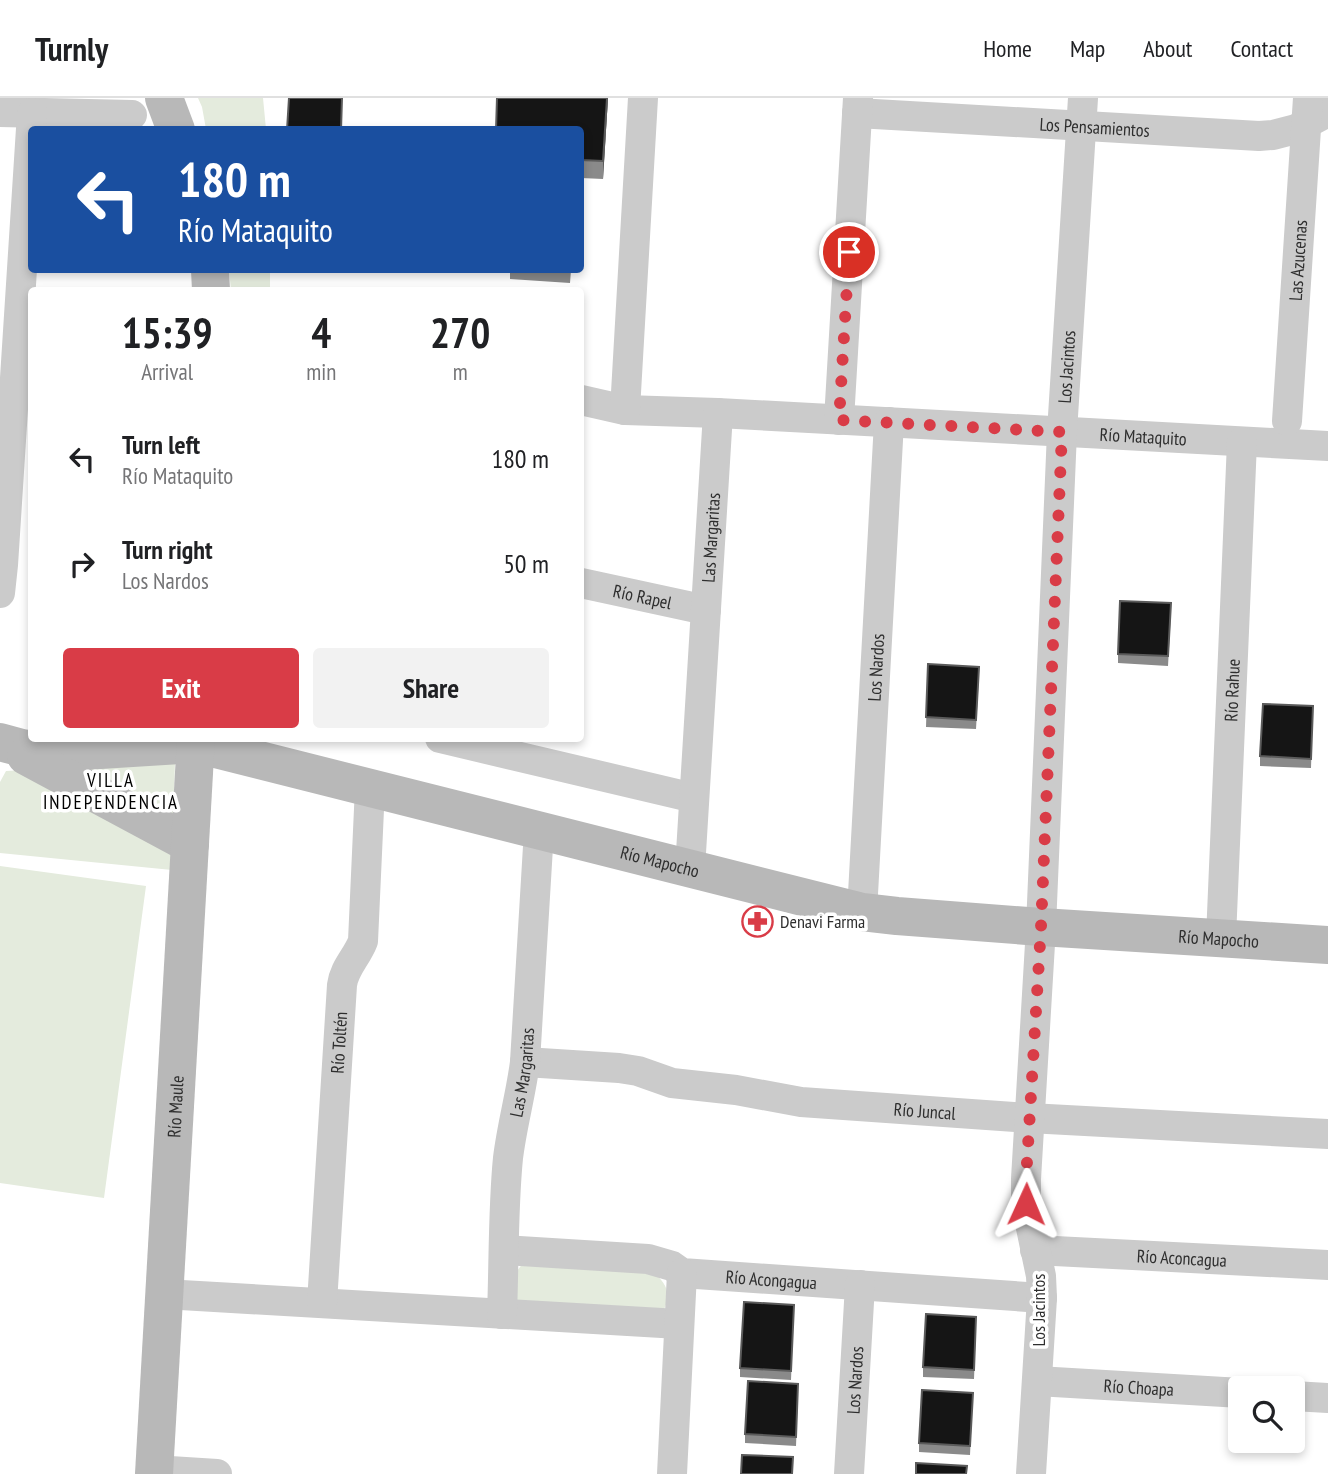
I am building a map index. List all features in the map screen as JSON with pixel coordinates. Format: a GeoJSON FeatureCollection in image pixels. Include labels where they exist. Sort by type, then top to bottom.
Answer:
{"type":"FeatureCollection","features":[{"type":"Feature","properties":{"kind":"street"},"geometry":{"type":"LineString","coordinates":[[625,410],[643,98]]}},
{"type":"Feature","properties":{"kind":"street"},"geometry":{"type":"LineString","coordinates":[[839,420],[857,105]]}},
{"type":"Feature","properties":{"kind":"street","name":"Los Pensamientos"},"geometry":{"type":"LineString","coordinates":[[857,105],[1082,112],[1259,136],[1285,133],[1314,112]]}},
{"type":"Feature","properties":{"kind":"street"},"geometry":{"type":"LineString","coordinates":[[0,112],[32,113],[148,106],[171,126]]}},
{"type":"Feature","properties":{"kind":"street","name":"Los Jacintos"},"geometry":{"type":"LineString","coordinates":[[1031,1474],[1042,1297],[1041,1276],[1026,1204],[1029,1118],[1041,927],[1062,432],[1082,112]]}},
{"type":"Feature","properties":{"kind":"street","name":"Las Azucenas"},"geometry":{"type":"LineString","coordinates":[[1287,421],[1314,112]]}},
{"type":"Feature","properties":{"kind":"street"},"geometry":{"type":"LineString","coordinates":[[31,126],[32,113]]}},
{"type":"Feature","properties":{"kind":"street"},"geometry":{"type":"LineString","coordinates":[[0,593],[4,565],[28,178]]}},
{"type":"Feature","properties":{"kind":"street","name":"Río Mataquito"},"geometry":{"type":"LineString","coordinates":[[584,401],[625,410],[1328,446]]}},
{"type":"Feature","properties":{"kind":"street","name":"Las Margaritas"},"geometry":{"type":"LineString","coordinates":[[690,869],[718,413]]}},
{"type":"Feature","properties":{"kind":"street","name":"Los Nardos"},"geometry":{"type":"LineString","coordinates":[[862,912],[889,422]]}},
{"type":"Feature","properties":{"kind":"street","name":"Río Rahue"},"geometry":{"type":"LineString","coordinates":[[1221,938],[1242,442]]}},
{"type":"Feature","properties":{"kind":"street","name":"Río Rapel"},"geometry":{"type":"LineString","coordinates":[[584,584],[706,610]]}},
{"type":"Feature","properties":{"kind":"street","name":"Río Mapocho"},"geometry":{"type":"LineString","coordinates":[[2,747],[69,753],[185,742]]}},
{"type":"Feature","properties":{"kind":"street","name":"Río Maule"},"geometry":{"type":"LineString","coordinates":[[154,1472],[196,742]]}},
{"type":"Feature","properties":{"kind":"street","name":"Río Mapocho"},"geometry":{"type":"LineString","coordinates":[[200,742],[370,788],[862,912],[1041,927],[1328,945]]}},
{"type":"Feature","properties":{"kind":"street"},"geometry":{"type":"LineString","coordinates":[[457,742],[694,798]]}},
{"type":"Feature","properties":{"kind":"street"},"geometry":{"type":"LineString","coordinates":[[2,747],[190,844]]}},
{"type":"Feature","properties":{"kind":"street","name":"Río Toltén"},"geometry":{"type":"LineString","coordinates":[[322,1303],[342,985],[348,966],[363,941],[370,788]]}},
{"type":"Feature","properties":{"kind":"street","name":"Las Margaritas"},"geometry":{"type":"LineString","coordinates":[[502,1314],[508,1159],[525,1062],[539,830]]}},
{"type":"Feature","properties":{"kind":"street","name":"Río Juncal"},"geometry":{"type":"LineString","coordinates":[[525,1062],[619,1068],[638,1071],[672,1083],[736,1090],[801,1102],[1029,1118],[1328,1134]]}},
{"type":"Feature","properties":{"kind":"street","name":"Río Acongagua"},"geometry":{"type":"LineString","coordinates":[[505,1250],[648,1259],[672,1266],[682,1273],[1042,1297]]}},
{"type":"Feature","properties":{"kind":"street","name":"Río Aconcagua"},"geometry":{"type":"LineString","coordinates":[[1035,1250],[1328,1265]]}},
{"type":"Feature","properties":{"kind":"street"},"geometry":{"type":"LineString","coordinates":[[672,1474],[682,1273]]}},
{"type":"Feature","properties":{"kind":"street","name":"Los Nardos"},"geometry":{"type":"LineString","coordinates":[[849,1474],[860,1285]]}},
{"type":"Feature","properties":{"kind":"street"},"geometry":{"type":"LineString","coordinates":[[164,1294],[679,1324]]}},
{"type":"Feature","properties":{"kind":"street","name":"Río Choapa"},"geometry":{"type":"LineString","coordinates":[[1037,1381],[1228,1392]]}},
{"type":"Feature","properties":{"kind":"street"},"geometry":{"type":"LineString","coordinates":[[1305,1397],[1328,1398]]}},
{"type":"Feature","properties":{"kind":"street"},"geometry":{"type":"LineString","coordinates":[[154,1472],[217,1474]]}},
{"type":"Feature","properties":{"kind":"shaded area"},"geometry":{"type":"Polygon","coordinates":[[[198,98],[263,98],[266,126],[205,126],[198,98]]]}},
{"type":"Feature","properties":{"kind":"shaded area"},"geometry":{"type":"Polygon","coordinates":[[[229,273],[270,273],[270,287],[231,287],[229,273]]]}},
{"type":"Feature","properties":{"kind":"shaded area"},"geometry":{"type":"Polygon","coordinates":[[[175,762],[172,870],[0,853],[0,782],[6,771],[175,762]]]}},
{"type":"Feature","properties":{"kind":"shaded area"},"geometry":{"type":"Polygon","coordinates":[[[0,866],[146,886],[104,1198],[0,1183],[0,866]]]}},
{"type":"Feature","properties":{"kind":"shaded area"},"geometry":{"type":"Polygon","coordinates":[[[523,1263],[651,1269],[666,1288],[668,1298],[663,1311],[516,1303],[517,1271],[523,1263]]]}},
{"type":"Feature","properties":{"kind":"building"},"geometry":{"type":"Polygon","coordinates":[[[289,98],[342,98],[341,126],[287,126],[289,98]]]}},
{"type":"Feature","properties":{"kind":"building"},"geometry":{"type":"Polygon","coordinates":[[[497,98],[607,98],[603,161],[584,160],[584,126],[496,126],[497,98]]]}},
{"type":"Feature","properties":{"kind":"building"},"geometry":{"type":"Polygon","coordinates":[[[1120,601],[1171,603],[1168,656],[1118,654],[1120,601]]]}},
{"type":"Feature","properties":{"kind":"building"},"geometry":{"type":"Polygon","coordinates":[[[928,664],[979,667],[976,720],[926,717],[928,664]]]}},
{"type":"Feature","properties":{"kind":"building"},"geometry":{"type":"Polygon","coordinates":[[[1263,704],[1313,706],[1311,759],[1260,756],[1263,704]]]}},
{"type":"Feature","properties":{"kind":"building"},"geometry":{"type":"Polygon","coordinates":[[[744,1302],[794,1305],[791,1371],[740,1368],[744,1302]]]}},
{"type":"Feature","properties":{"kind":"building"},"geometry":{"type":"Polygon","coordinates":[[[926,1314],[976,1317],[974,1370],[923,1367],[926,1314]]]}},
{"type":"Feature","properties":{"kind":"building"},"geometry":{"type":"Polygon","coordinates":[[[748,1381],[798,1384],[796,1437],[745,1434],[748,1381]]]}},
{"type":"Feature","properties":{"kind":"building"},"geometry":{"type":"Polygon","coordinates":[[[922,1390],[973,1393],[970,1446],[919,1443],[922,1390]]]}},
{"type":"Feature","properties":{"kind":"building"},"geometry":{"type":"Polygon","coordinates":[[[742,1455],[793,1457],[792,1474],[741,1474],[742,1455]]]}},
{"type":"Feature","properties":{"kind":"building"},"geometry":{"type":"Polygon","coordinates":[[[916,1463],[967,1466],[966,1474],[916,1474],[916,1463]]]}},
{"type":"Feature","properties":{"kind":"place","name":"Denavi Farma"},"geometry":{"type":"Point","coordinates":[757,921]}},
{"type":"Feature","properties":{"kind":"district","name":"VILLA INDEPENDENCIA"},"geometry":{"type":"Point","coordinates":[111,791]}},
{"type":"Feature","properties":{"kind":"route"},"geometry":{"type":"LineString","coordinates":[[849,252],[839,420],[1062,432],[1026,1204]]}}]}
